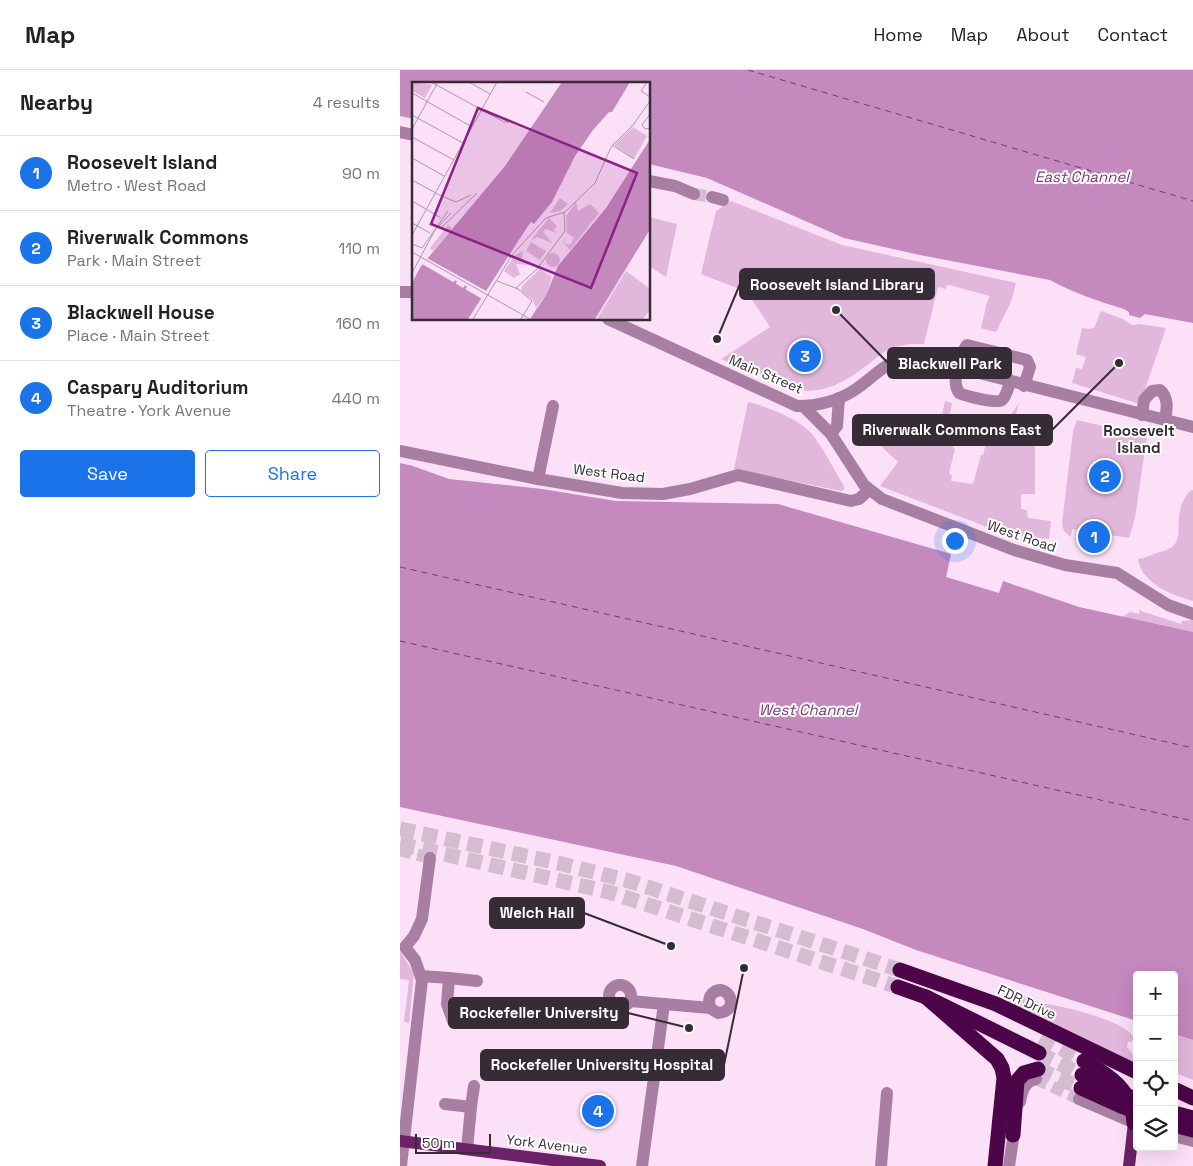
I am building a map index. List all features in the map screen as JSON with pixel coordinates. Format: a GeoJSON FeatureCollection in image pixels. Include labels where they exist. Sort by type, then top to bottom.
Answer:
{"type":"FeatureCollection","features":[{"type":"Feature","properties":{"kind":"highway","name":"FDR Drive"},"geometry":{"type":"LineString","coordinates":[[900,970],[996,1004],[1133,1070]]}},
{"type":"Feature","properties":{"kind":"highway"},"geometry":{"type":"LineString","coordinates":[[898,986],[926,997],[1039,1053]]}},
{"type":"Feature","properties":{"kind":"highway"},"geometry":{"type":"LineString","coordinates":[[962,992],[992,1012],[1041,1037]]}},
{"type":"Feature","properties":{"kind":"highway"},"geometry":{"type":"LineString","coordinates":[[926,997],[996,1059],[1002,1068],[1004,1078],[995,1166]]}},
{"type":"Feature","properties":{"kind":"highway"},"geometry":{"type":"LineString","coordinates":[[1013,1135],[1017,1081],[1024,1073],[1037,1074]]}},
{"type":"Feature","properties":{"kind":"highway"},"geometry":{"type":"LineString","coordinates":[[1082,1081],[1108,1074],[1119,1086],[1133,1112]]}},
{"type":"Feature","properties":{"kind":"highway"},"geometry":{"type":"LineString","coordinates":[[1082,1081],[1133,1099]]}},
{"type":"Feature","properties":{"kind":"highway"},"geometry":{"type":"LineString","coordinates":[[1082,1081],[1121,1106],[1133,1117]]}},
{"type":"Feature","properties":{"kind":"highway"},"geometry":{"type":"LineString","coordinates":[[1178,1091],[1193,1098]]}},
{"type":"Feature","properties":{"kind":"highway"},"geometry":{"type":"LineString","coordinates":[[1178,1114],[1193,1118]]}},
{"type":"Feature","properties":{"kind":"highway"},"geometry":{"type":"LineString","coordinates":[[1178,1125],[1193,1130]]}},
{"type":"Feature","properties":{"kind":"main road"},"geometry":{"type":"LineString","coordinates":[[1129,1166],[1133,1140]]}},
{"type":"Feature","properties":{"kind":"main road","name":"York Avenue"},"geometry":{"type":"LineString","coordinates":[[402,1141],[467,1149],[522,1161],[600,1166]]}},
{"type":"Feature","properties":{"kind":"street"},"geometry":{"type":"LineString","coordinates":[[650,180],[675,186],[694,194]]}},
{"type":"Feature","properties":{"kind":"street","name":"Main Street"},"geometry":{"type":"LineString","coordinates":[[610,320],[798,406],[839,398],[858,388],[887,365],[908,357],[916,357],[1193,428]]}},
{"type":"Feature","properties":{"kind":"street"},"geometry":{"type":"LineString","coordinates":[[1010,382],[1006,394],[998,402],[963,395],[958,391],[956,385],[958,368],[967,345],[1026,360],[1030,367],[1024,386]]}},
{"type":"Feature","properties":{"kind":"street"},"geometry":{"type":"LineString","coordinates":[[1142,415],[1146,396],[1152,391],[1160,390],[1164,394],[1167,406],[1165,420]]}},
{"type":"Feature","properties":{"kind":"street"},"geometry":{"type":"LineString","coordinates":[[830,434],[837,426],[839,398]]}},
{"type":"Feature","properties":{"kind":"street"},"geometry":{"type":"LineString","coordinates":[[538,479],[553,406]]}},
{"type":"Feature","properties":{"kind":"street","name":"Main Street"},"geometry":{"type":"LineString","coordinates":[[804,406],[830,434]]}},
{"type":"Feature","properties":{"kind":"street","name":"West Road"},"geometry":{"type":"LineString","coordinates":[[830,434],[860,480],[869,490],[888,502],[1014,550],[1065,565],[1117,573],[1168,605],[1193,614]]}},
{"type":"Feature","properties":{"kind":"street","name":"West Road"},"geometry":{"type":"LineString","coordinates":[[400,451],[538,479],[622,493],[663,494],[690,489],[738,475],[851,501],[859,499],[869,490]]}},
{"type":"Feature","properties":{"kind":"street"},"geometry":{"type":"LineString","coordinates":[[401,1166],[402,1141],[422,976],[415,960],[405,947],[414,936],[422,919],[430,858]]}},
{"type":"Feature","properties":{"kind":"street"},"geometry":{"type":"LineString","coordinates":[[422,976],[477,980]]}},
{"type":"Feature","properties":{"kind":"street"},"geometry":{"type":"LineString","coordinates":[[449,978],[447,1004],[453,1021]]}},
{"type":"Feature","properties":{"kind":"street"},"geometry":{"type":"LineString","coordinates":[[630,1001],[710,1008]]}},
{"type":"Feature","properties":{"kind":"street"},"geometry":{"type":"LineString","coordinates":[[642,1166],[664,1004]]}},
{"type":"Feature","properties":{"kind":"street"},"geometry":{"type":"LineString","coordinates":[[1082,1081],[1133,1118]]}},
{"type":"Feature","properties":{"kind":"street"},"geometry":{"type":"LineString","coordinates":[[467,1149],[474,1086]]}},
{"type":"Feature","properties":{"kind":"street"},"geometry":{"type":"LineString","coordinates":[[881,1166],[887,1093]]}},
{"type":"Feature","properties":{"kind":"street"},"geometry":{"type":"LineString","coordinates":[[445,1104],[471,1107]]}},
{"type":"Feature","properties":{"kind":"street"},"geometry":{"type":"LineString","coordinates":[[1009,1166],[1013,1135]]}},
{"type":"Feature","properties":{"kind":"street"},"geometry":{"type":"LineString","coordinates":[[1178,1137],[1193,1141]]}},
{"type":"Feature","properties":{"kind":"shaded area"},"geometry":{"type":"Polygon","coordinates":[[[731,201],[842,245],[1016,283],[1011,302],[996,332],[981,328],[990,296],[949,285],[946,286],[946,289],[938,287],[924,344],[895,347],[882,354],[854,375],[837,384],[819,390],[800,390],[721,359],[770,327],[747,292],[701,274],[716,211],[731,201]]]}},
{"type":"Feature","properties":{"kind":"shaded area"},"geometry":{"type":"Polygon","coordinates":[[[650,217],[677,224],[666,277],[650,267],[650,217]]]}},
{"type":"Feature","properties":{"kind":"shaded area"},"geometry":{"type":"Polygon","coordinates":[[[1101,311],[1123,319],[1132,325],[1139,324],[1166,328],[1140,404],[1072,383],[1076,368],[1082,369],[1086,357],[1076,354],[1082,328],[1094,328],[1101,311]]]}},
{"type":"Feature","properties":{"kind":"shaded area"},"geometry":{"type":"Polygon","coordinates":[[[945,401],[952,403],[948,425],[958,427],[949,473],[952,476],[951,481],[973,484],[988,435],[991,435],[995,418],[1004,417],[1008,419],[1019,403],[1013,426],[1035,429],[1035,494],[1021,494],[1021,509],[1027,510],[1028,518],[1051,521],[1049,539],[1020,536],[987,527],[880,486],[898,462],[882,447],[906,417],[940,425],[945,401]]]}},
{"type":"Feature","properties":{"kind":"shaded area"},"geometry":{"type":"Polygon","coordinates":[[[748,402],[782,414],[806,428],[824,452],[844,486],[844,490],[841,491],[734,469],[748,402]]]}},
{"type":"Feature","properties":{"kind":"shaded area"},"geometry":{"type":"Polygon","coordinates":[[[1077,420],[1147,436],[1135,518],[1129,538],[1072,529],[1071,537],[1064,531],[1062,524],[1073,431],[1077,420]]]}},
{"type":"Feature","properties":{"kind":"shaded area"},"geometry":{"type":"Polygon","coordinates":[[[1193,490],[1193,601],[1167,592],[1152,582],[1145,575],[1138,559],[1170,549],[1175,543],[1178,537],[1180,512],[1183,502],[1189,492],[1193,490]]]}},
{"type":"Feature","properties":{"kind":"shaded area"},"geometry":{"type":"Polygon","coordinates":[[[1140,608],[1141,611],[1181,624],[1182,621],[1193,620],[1193,632],[1122,617],[1130,612],[1139,614],[1140,608]]]}},
{"type":"Feature","properties":{"kind":"shaded area"},"geometry":{"type":"Polygon","coordinates":[[[400,951],[414,974],[409,1023],[404,1022],[409,980],[400,979],[400,951]]]}},
{"type":"Feature","properties":{"kind":"shaded area"},"geometry":{"type":"Polygon","coordinates":[[[1017,993],[1035,1001],[1095,1016],[1121,1027],[1133,1038],[1131,1042],[1128,1042],[1127,1047],[1133,1054],[1133,1063],[1008,1002],[1017,993]]]}},
{"type":"Feature","properties":{"kind":"shaded area"},"geometry":{"type":"Polygon","coordinates":[[[1178,1035],[1193,1040],[1193,1080],[1178,1074],[1178,1035]]]}},
{"type":"Feature","properties":{"kind":"water","name":"East Channel"},"geometry":{"type":"Polygon","coordinates":[[[400,70],[1193,70],[1193,323],[1145,314],[1140,318],[1129,315],[1129,312],[1124,309],[1068,289],[1050,280],[844,238],[707,178],[650,164],[650,82],[412,82],[412,119],[400,116],[400,70]]]}},
{"type":"Feature","properties":{"kind":"water","name":"West Channel"},"geometry":{"type":"Polygon","coordinates":[[[400,463],[449,479],[542,489],[616,501],[778,504],[951,554],[946,577],[999,593],[1003,581],[1079,607],[1193,632],[1193,1040],[1178,1035],[1178,971],[1133,971],[1133,1020],[916,950],[863,929],[676,866],[400,807],[400,463]]]}},
{"type":"Feature","properties":{"kind":"ferry route"},"geometry":{"type":"LineString","coordinates":[[748,70],[1193,201]]}},
{"type":"Feature","properties":{"kind":"ferry route"},"geometry":{"type":"LineString","coordinates":[[400,567],[1193,748]]}},
{"type":"Feature","properties":{"kind":"ferry route"},"geometry":{"type":"LineString","coordinates":[[400,641],[1193,821]]}},
{"type":"Feature","properties":{"kind":"tunnel"},"geometry":{"type":"LineString","coordinates":[[694,194],[712,197]]}},
{"type":"Feature","properties":{"kind":"tunnel"},"geometry":{"type":"LineString","coordinates":[[400,829],[558,863],[626,880],[900,970]]}},
{"type":"Feature","properties":{"kind":"tunnel"},"geometry":{"type":"LineString","coordinates":[[400,844],[609,892],[898,987]]}},
{"type":"Feature","properties":{"kind":"tunnel"},"geometry":{"type":"LineString","coordinates":[[400,850],[430,858]]}},
{"type":"Feature","properties":{"kind":"tunnel"},"geometry":{"type":"LineString","coordinates":[[1041,1037],[1084,1061]]}},
{"type":"Feature","properties":{"kind":"tunnel"},"geometry":{"type":"LineString","coordinates":[[1039,1053],[1082,1075]]}},
{"type":"Feature","properties":{"kind":"tunnel"},"geometry":{"type":"LineString","coordinates":[[1038,1069],[1081,1088]]}},
{"type":"Feature","properties":{"kind":"tunnel"},"geometry":{"type":"LineString","coordinates":[[1036,1079],[1079,1099]]}},
{"type":"Feature","properties":{"kind":"place","name":"Blackwell Park"},"geometry":{"type":"Point","coordinates":[836,310]}},
{"type":"Feature","properties":{"kind":"place","name":"Roosevelt Island Library"},"geometry":{"type":"Point","coordinates":[717,339]}},
{"type":"Feature","properties":{"kind":"place","name":"Blackwell House"},"geometry":{"type":"Point","coordinates":[805,356]}},
{"type":"Feature","properties":{"kind":"place","name":"Riverwalk Commons East"},"geometry":{"type":"Point","coordinates":[1119,363]}},
{"type":"Feature","properties":{"kind":"place","name":"Riverwalk Commons"},"geometry":{"type":"Point","coordinates":[1105,476]}},
{"type":"Feature","properties":{"kind":"place","name":"Roosevelt Island"},"geometry":{"type":"Point","coordinates":[1094,537]}},
{"type":"Feature","properties":{"kind":"place","name":"Welch Hall"},"geometry":{"type":"Point","coordinates":[671,946]}},
{"type":"Feature","properties":{"kind":"place","name":"Rockefeller University Hospital"},"geometry":{"type":"Point","coordinates":[744,968]}},
{"type":"Feature","properties":{"kind":"place","name":"Rockefeller University"},"geometry":{"type":"Point","coordinates":[689,1028]}},
{"type":"Feature","properties":{"kind":"place","name":"Caspary Auditorium"},"geometry":{"type":"Point","coordinates":[598,1111]}},
{"type":"Feature","properties":{"kind":"district","name":"Roosevelt Island"},"geometry":{"type":"Point","coordinates":[1139,440]}}]}
